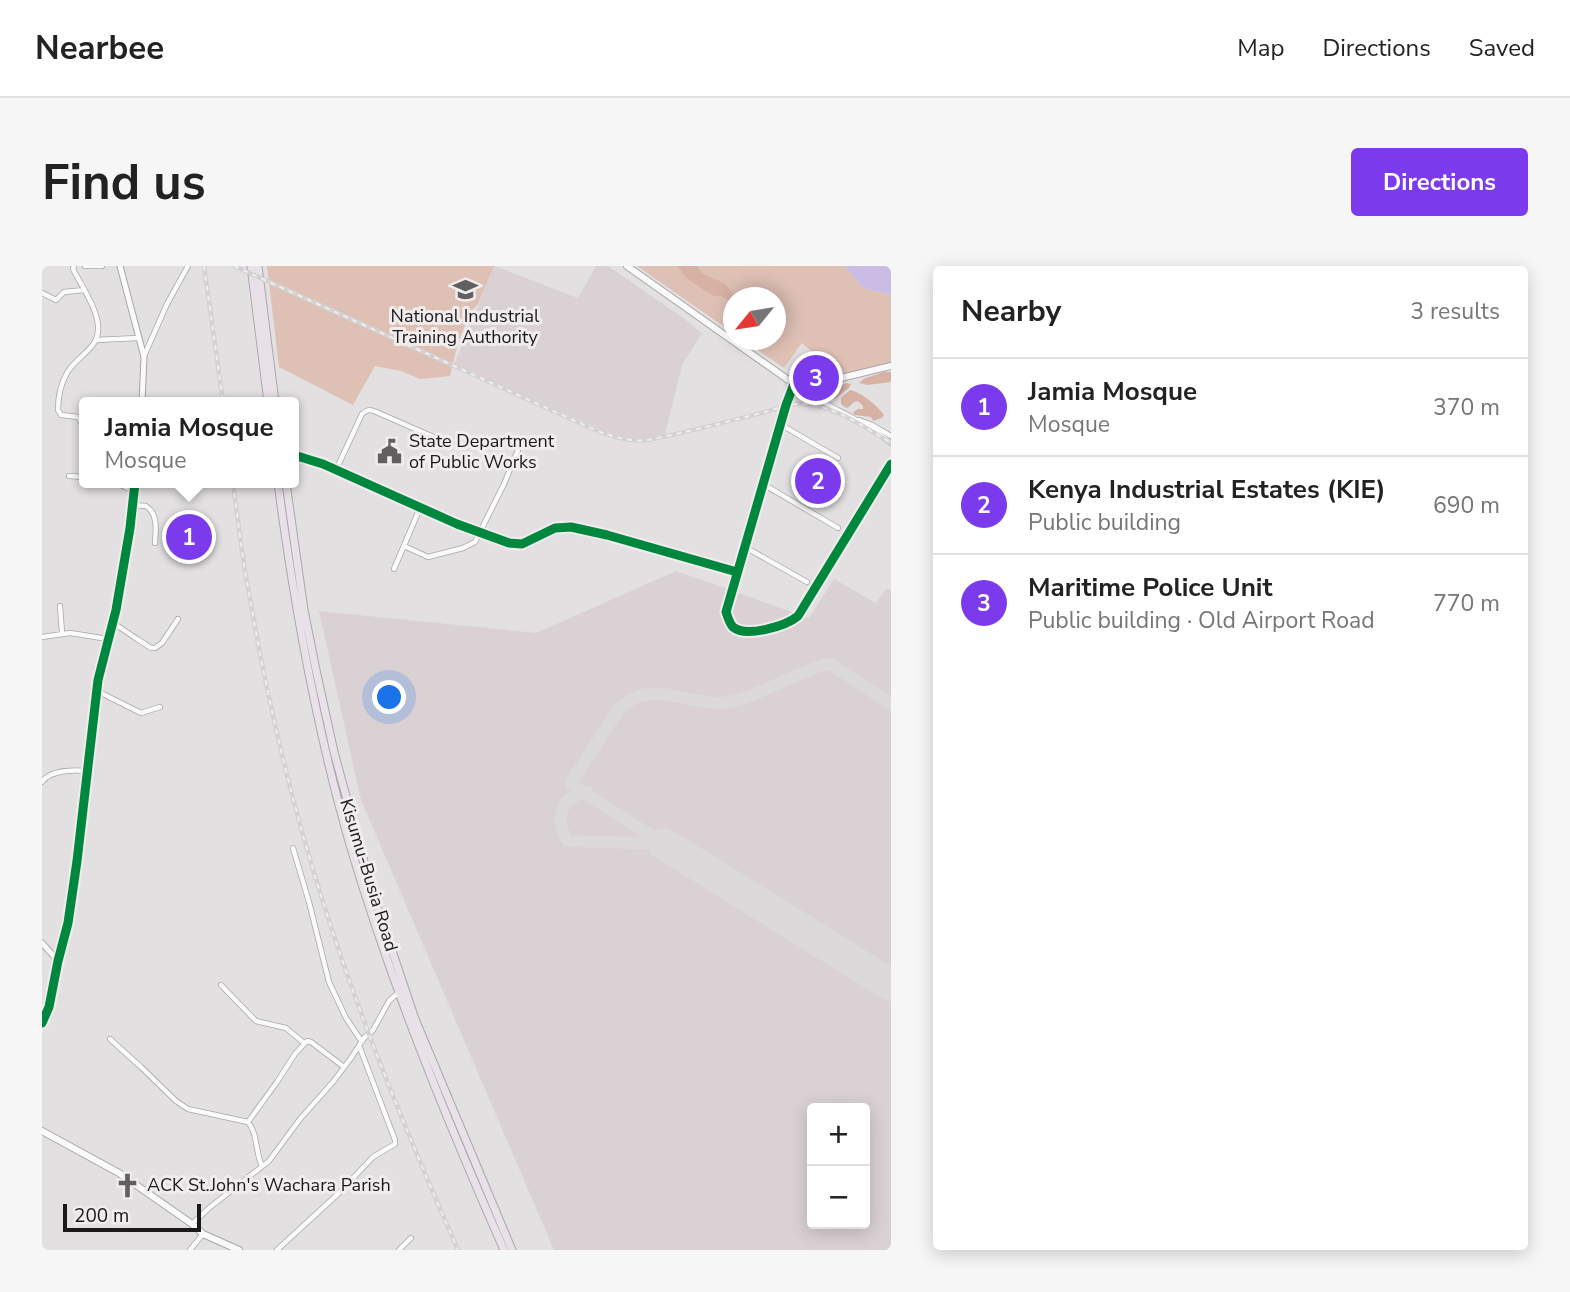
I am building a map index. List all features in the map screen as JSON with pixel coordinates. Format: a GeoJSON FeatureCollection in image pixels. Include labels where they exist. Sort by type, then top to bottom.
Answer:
{"type":"FeatureCollection","features":[{"type":"Feature","properties":{"kind":"highway"},"geometry":{"type":"LineString","coordinates":[[251,266],[267,397]]}},
{"type":"Feature","properties":{"kind":"highway"},"geometry":{"type":"LineString","coordinates":[[258,266],[274,397]]}},
{"type":"Feature","properties":{"kind":"highway","name":"Kisumu-Busia Road"},"geometry":{"type":"LineString","coordinates":[[279,488],[296,609],[327,758],[350,844],[398,993],[468,1170],[504,1250]]}},
{"type":"Feature","properties":{"kind":"highway","name":"Kisumu-Busia Road"},"geometry":{"type":"LineString","coordinates":[[287,488],[302,598],[316,670],[337,764],[372,891],[415,1019],[512,1250]]}},
{"type":"Feature","properties":{"kind":"main road"},"geometry":{"type":"LineString","coordinates":[[627,266],[794,384],[808,386],[891,366]]}},
{"type":"Feature","properties":{"kind":"main road"},"geometry":{"type":"LineString","coordinates":[[42,1131],[119,1173],[203,1234],[239,1250]]}},
{"type":"Feature","properties":{"kind":"street"},"geometry":{"type":"LineString","coordinates":[[74,266],[73,269],[97,316],[98,324],[93,346],[67,372],[59,393],[59,413],[79,418]]}},
{"type":"Feature","properties":{"kind":"street"},"geometry":{"type":"LineString","coordinates":[[85,266],[102,266]]}},
{"type":"Feature","properties":{"kind":"street"},"geometry":{"type":"LineString","coordinates":[[120,266],[144,357],[142,397]]}},
{"type":"Feature","properties":{"kind":"street"},"geometry":{"type":"LineString","coordinates":[[144,357],[167,304],[188,266]]}},
{"type":"Feature","properties":{"kind":"street"},"geometry":{"type":"LineString","coordinates":[[42,293],[56,300],[64,292],[84,290]]}},
{"type":"Feature","properties":{"kind":"street"},"geometry":{"type":"LineString","coordinates":[[96,340],[138,338]]}},
{"type":"Feature","properties":{"kind":"street"},"geometry":{"type":"LineString","coordinates":[[794,384],[726,612],[734,628],[750,632],[793,620],[798,616],[891,464]]}},
{"type":"Feature","properties":{"kind":"street"},"geometry":{"type":"LineString","coordinates":[[808,386],[818,399],[891,443]]}},
{"type":"Feature","properties":{"kind":"street"},"geometry":{"type":"LineString","coordinates":[[336,470],[362,414],[366,411],[374,411],[438,439]]}},
{"type":"Feature","properties":{"kind":"street"},"geometry":{"type":"LineString","coordinates":[[854,419],[891,436]]}},
{"type":"Feature","properties":{"kind":"street"},"geometry":{"type":"LineString","coordinates":[[780,424],[838,458]]}},
{"type":"Feature","properties":{"kind":"street"},"geometry":{"type":"LineString","coordinates":[[404,546],[425,556],[434,556],[475,542],[518,450]]}},
{"type":"Feature","properties":{"kind":"street"},"geometry":{"type":"LineString","coordinates":[[299,456],[509,543],[522,544],[555,528],[571,527],[737,572]]}},
{"type":"Feature","properties":{"kind":"street"},"geometry":{"type":"LineString","coordinates":[[69,477],[79,477]]}},
{"type":"Feature","properties":{"kind":"street"},"geometry":{"type":"LineString","coordinates":[[763,484],[838,528]]}},
{"type":"Feature","properties":{"kind":"street"},"geometry":{"type":"LineString","coordinates":[[127,488],[134,491]]}},
{"type":"Feature","properties":{"kind":"street"},"geometry":{"type":"LineString","coordinates":[[42,1023],[49,1007],[70,913],[97,691],[113,622],[134,488]]}},
{"type":"Feature","properties":{"kind":"street"},"geometry":{"type":"LineString","coordinates":[[133,506],[146,506],[154,513],[155,543]]}},
{"type":"Feature","properties":{"kind":"street"},"geometry":{"type":"LineString","coordinates":[[394,569],[420,508]]}},
{"type":"Feature","properties":{"kind":"street"},"geometry":{"type":"LineString","coordinates":[[745,547],[807,582]]}},
{"type":"Feature","properties":{"kind":"street"},"geometry":{"type":"LineString","coordinates":[[60,606],[62,633]]}},
{"type":"Feature","properties":{"kind":"street"},"geometry":{"type":"LineString","coordinates":[[113,622],[155,648],[162,643],[178,619]]}},
{"type":"Feature","properties":{"kind":"street"},"geometry":{"type":"LineString","coordinates":[[42,637],[80,633],[108,639]]}},
{"type":"Feature","properties":{"kind":"street"},"geometry":{"type":"LineString","coordinates":[[97,691],[141,713],[160,707]]}},
{"type":"Feature","properties":{"kind":"street"},"geometry":{"type":"LineString","coordinates":[[42,782],[46,776],[54,774],[87,771]]}},
{"type":"Feature","properties":{"kind":"street"},"geometry":{"type":"LineString","coordinates":[[277,1250],[339,1194],[373,1157],[395,1144],[361,1045],[330,982],[293,848]]}},
{"type":"Feature","properties":{"kind":"street"},"geometry":{"type":"LineString","coordinates":[[42,943],[58,961]]}},
{"type":"Feature","properties":{"kind":"street"},"geometry":{"type":"LineString","coordinates":[[221,985],[256,1021],[286,1028],[304,1043]]}},
{"type":"Feature","properties":{"kind":"street"},"geometry":{"type":"LineString","coordinates":[[192,1224],[270,1161],[300,1119],[373,1030],[388,1001],[398,993]]}},
{"type":"Feature","properties":{"kind":"street"},"geometry":{"type":"LineString","coordinates":[[110,1039],[188,1109],[248,1122],[254,1133],[262,1166]]}},
{"type":"Feature","properties":{"kind":"street"},"geometry":{"type":"LineString","coordinates":[[248,1122],[284,1069],[307,1041],[345,1067]]}},
{"type":"Feature","properties":{"kind":"street"},"geometry":{"type":"LineString","coordinates":[[190,1250],[203,1234]]}},
{"type":"Feature","properties":{"kind":"street"},"geometry":{"type":"LineString","coordinates":[[399,1250],[411,1238]]}},
{"type":"Feature","properties":{"kind":"shaded area"},"geometry":{"type":"Polygon","coordinates":[[[267,266],[494,266],[458,343],[450,376],[420,379],[401,371],[375,366],[353,405],[279,367],[267,266]]]}},
{"type":"Feature","properties":{"kind":"shaded area"},"geometry":{"type":"Polygon","coordinates":[[[494,266],[578,298],[596,266],[608,266],[702,333],[682,365],[665,434],[640,440],[604,431],[454,365],[494,266]]]}},
{"type":"Feature","properties":{"kind":"shaded area"},"geometry":{"type":"Polygon","coordinates":[[[637,266],[845,266],[863,288],[891,295],[891,366],[845,377],[802,343],[784,368],[758,350],[786,350],[786,287],[723,287],[723,326],[637,266]]]}},
{"type":"Feature","properties":{"kind":"shaded area"},"geometry":{"type":"Polygon","coordinates":[[[678,266],[697,266],[703,274],[727,287],[723,287],[723,297],[713,296],[685,277],[678,266]]]}},
{"type":"Feature","properties":{"kind":"shaded area"},"geometry":{"type":"Polygon","coordinates":[[[845,266],[891,266],[891,295],[863,288],[845,266]]]}},
{"type":"Feature","properties":{"kind":"shaded area"},"geometry":{"type":"Polygon","coordinates":[[[891,372],[891,382],[867,385],[859,383],[865,379],[891,372]]]}},
{"type":"Feature","properties":{"kind":"shaded area"},"geometry":{"type":"Polygon","coordinates":[[[846,383],[851,384],[849,388],[835,399],[832,391],[820,393],[827,387],[839,387],[846,383]]]}},
{"type":"Feature","properties":{"kind":"shaded area"},"geometry":{"type":"Polygon","coordinates":[[[850,390],[874,404],[884,415],[882,418],[873,421],[871,417],[855,415],[853,412],[863,409],[858,401],[846,408],[841,404],[841,398],[850,390]]]}},
{"type":"Feature","properties":{"kind":"shaded area"},"geometry":{"type":"Polygon","coordinates":[[[676,571],[809,618],[834,579],[876,603],[886,589],[891,590],[891,1250],[554,1250],[361,800],[319,611],[536,633],[676,571]]]}},
{"type":"Feature","properties":{"kind":"taxiway"},"geometry":{"type":"LineString","coordinates":[[664,844],[572,785],[572,781],[619,709],[632,700],[647,694],[657,694],[712,703],[735,701],[828,664],[891,704]]}},
{"type":"Feature","properties":{"kind":"taxiway"},"geometry":{"type":"LineString","coordinates":[[587,792],[571,799],[562,810],[561,825],[568,841],[663,844]]}},
{"type":"Feature","properties":{"kind":"runway"},"geometry":{"type":"LineString","coordinates":[[664,844],[891,985]]}},
{"type":"Feature","properties":{"kind":"railway"},"geometry":{"type":"LineString","coordinates":[[204,266],[222,397]]}},
{"type":"Feature","properties":{"kind":"railway"},"geometry":{"type":"LineString","coordinates":[[234,266],[615,437],[648,440],[788,405],[802,404],[826,408],[891,443]]}},
{"type":"Feature","properties":{"kind":"railway"},"geometry":{"type":"LineString","coordinates":[[234,488],[244,566],[264,673],[281,752],[313,870],[370,1038],[458,1250]]}},
{"type":"Feature","properties":{"kind":"cycle path"},"geometry":{"type":"LineString","coordinates":[[794,384],[726,612],[733,627],[756,631],[785,623],[798,616],[891,464]]}},
{"type":"Feature","properties":{"kind":"cycle path"},"geometry":{"type":"LineString","coordinates":[[299,457],[323,464],[457,524],[509,543],[522,544],[555,528],[571,527],[737,572]]}},
{"type":"Feature","properties":{"kind":"cycle path"},"geometry":{"type":"LineString","coordinates":[[42,1023],[49,1007],[68,923],[98,680],[116,610],[134,488]]}},
{"type":"Feature","properties":{"kind":"place","name":"National Industrial Training Authority"},"geometry":{"type":"Point","coordinates":[465,289]}},
{"type":"Feature","properties":{"kind":"place","name":"Maritime Police Unit"},"geometry":{"type":"Point","coordinates":[816,378]}},
{"type":"Feature","properties":{"kind":"place","name":"State Department of Public Works"},"geometry":{"type":"Point","coordinates":[389,451]}},
{"type":"Feature","properties":{"kind":"place","name":"Kenya Industrial Estates (KIE)"},"geometry":{"type":"Point","coordinates":[818,481]}},
{"type":"Feature","properties":{"kind":"place","name":"Jamia Mosque"},"geometry":{"type":"Point","coordinates":[189,537]}},
{"type":"Feature","properties":{"kind":"place","name":"ACK St.John's Wachara Parish"},"geometry":{"type":"Point","coordinates":[127,1185]}}]}
